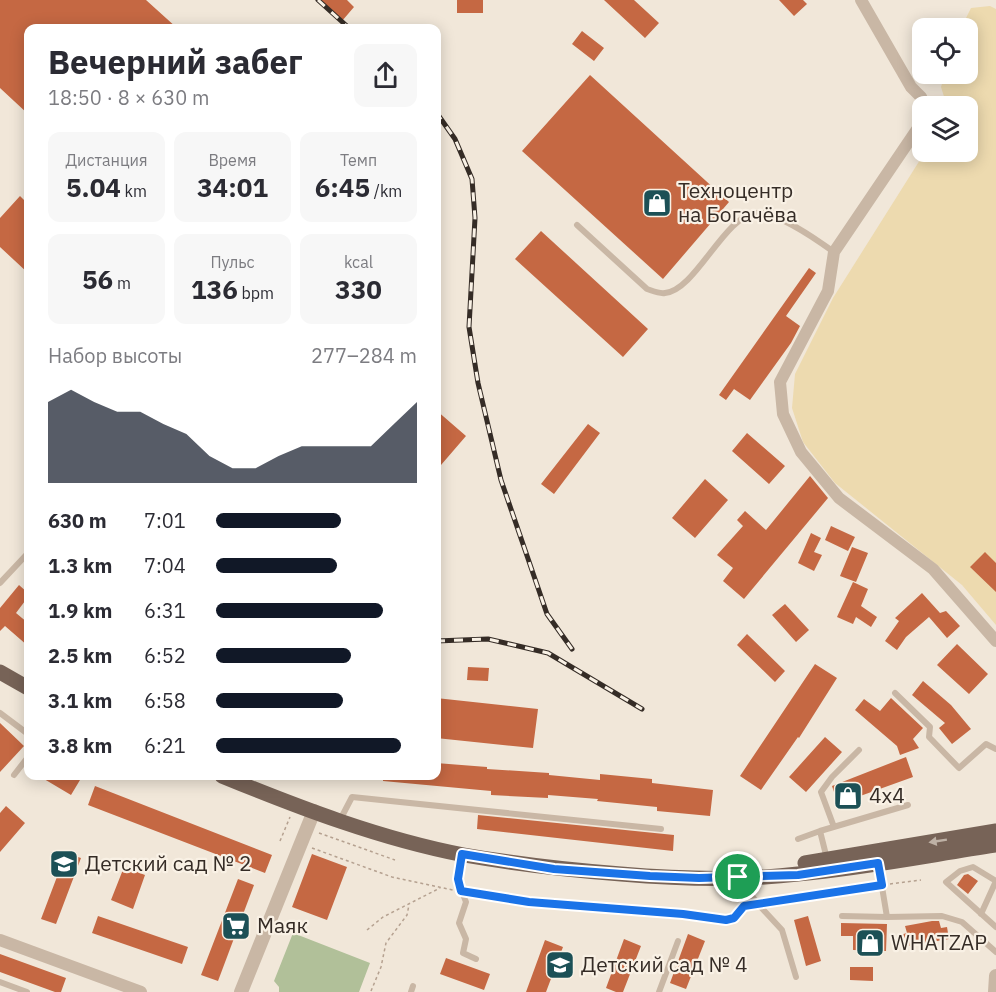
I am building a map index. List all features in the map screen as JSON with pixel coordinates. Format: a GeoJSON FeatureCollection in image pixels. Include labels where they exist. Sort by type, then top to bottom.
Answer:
{"type":"FeatureCollection","features":[{"type":"Feature","properties":{"kind":"main road"},"geometry":{"type":"LineString","coordinates":[[0,672],[24,686]]}},
{"type":"Feature","properties":{"kind":"main road"},"geometry":{"type":"LineString","coordinates":[[233,780],[314,811],[401,840],[462,854],[554,869],[650,876],[798,875],[996,845]]}},
{"type":"Feature","properties":{"kind":"main road"},"geometry":{"type":"LineString","coordinates":[[738,877],[761,869],[996,831]]}},
{"type":"Feature","properties":{"kind":"street"},"geometry":{"type":"LineString","coordinates":[[861,0],[911,87],[920,96]]}},
{"type":"Feature","properties":{"kind":"street"},"geometry":{"type":"LineString","coordinates":[[912,137],[834,252],[828,291],[780,382],[783,414],[801,452],[839,498],[933,569],[996,641]]}},
{"type":"Feature","properties":{"kind":"street"},"geometry":{"type":"LineString","coordinates":[[241,992],[314,811]]}},
{"type":"Feature","properties":{"kind":"street"},"geometry":{"type":"LineString","coordinates":[[0,940],[141,992]]}},
{"type":"Feature","properties":{"kind":"street"},"geometry":{"type":"LineString","coordinates":[[994,992],[996,976]]}},
{"type":"Feature","properties":{"kind":"lane"},"geometry":{"type":"LineString","coordinates":[[577,225],[647,289],[656,293],[664,293],[680,287],[740,220],[756,213],[771,216],[804,231],[834,252]]}},
{"type":"Feature","properties":{"kind":"lane"},"geometry":{"type":"LineString","coordinates":[[0,583],[24,557]]}},
{"type":"Feature","properties":{"kind":"lane"},"geometry":{"type":"LineString","coordinates":[[895,693],[930,727],[929,737],[959,768],[986,744],[996,749]]}},
{"type":"Feature","properties":{"kind":"lane"},"geometry":{"type":"LineString","coordinates":[[0,713],[24,731]]}},
{"type":"Feature","properties":{"kind":"lane"},"geometry":{"type":"LineString","coordinates":[[834,827],[821,792],[832,777],[859,750]]}},
{"type":"Feature","properties":{"kind":"lane"},"geometry":{"type":"LineString","coordinates":[[14,775],[24,762]]}},
{"type":"Feature","properties":{"kind":"lane"},"geometry":{"type":"LineString","coordinates":[[340,820],[352,798],[661,829]]}},
{"type":"Feature","properties":{"kind":"lane"},"geometry":{"type":"LineString","coordinates":[[798,838],[908,805]]}},
{"type":"Feature","properties":{"kind":"lane"},"geometry":{"type":"LineString","coordinates":[[820,831],[827,860]]}},
{"type":"Feature","properties":{"kind":"lane"},"geometry":{"type":"LineString","coordinates":[[462,854],[458,879],[466,902],[459,923],[466,939],[463,953],[476,959]]}},
{"type":"Feature","properties":{"kind":"lane"},"geometry":{"type":"LineString","coordinates":[[878,863],[887,917]]}},
{"type":"Feature","properties":{"kind":"lane"},"geometry":{"type":"LineString","coordinates":[[981,914],[996,881],[973,867],[960,871],[946,882],[981,914],[996,927]]}},
{"type":"Feature","properties":{"kind":"lane"},"geometry":{"type":"LineString","coordinates":[[738,877],[758,904],[782,930],[796,977]]}},
{"type":"Feature","properties":{"kind":"lane"},"geometry":{"type":"LineString","coordinates":[[842,916],[942,916],[962,922],[996,952]]}},
{"type":"Feature","properties":{"kind":"lane"},"geometry":{"type":"LineString","coordinates":[[659,992],[678,941]]}},
{"type":"Feature","properties":{"kind":"lane"},"geometry":{"type":"LineString","coordinates":[[0,982],[27,992]]}},
{"type":"Feature","properties":{"kind":"path"},"geometry":{"type":"LineString","coordinates":[[307,829],[395,860]]}},
{"type":"Feature","properties":{"kind":"path"},"geometry":{"type":"LineString","coordinates":[[301,844],[409,882],[529,902],[683,914],[726,920],[734,918],[744,906],[921,880]]}},
{"type":"Feature","properties":{"kind":"path"},"geometry":{"type":"LineString","coordinates":[[367,930],[382,917],[441,887]]}},
{"type":"Feature","properties":{"kind":"path"},"geometry":{"type":"LineString","coordinates":[[371,991],[381,967],[386,943],[407,915],[409,905]]}},
{"type":"Feature","properties":{"kind":"green space"},"geometry":{"type":"Polygon","coordinates":[[[293,933],[370,963],[359,992],[279,992],[279,987],[274,981],[293,933]]]}},
{"type":"Feature","properties":{"kind":"sand"},"geometry":{"type":"Polygon","coordinates":[[[990,6],[996,9],[996,625],[962,585],[835,483],[803,442],[792,408],[795,374],[833,298],[919,162],[978,162],[978,96],[944,96],[941,87],[942,84],[978,84],[978,18],[966,18],[971,8],[990,6]]]}},
{"type":"Feature","properties":{"kind":"building"},"geometry":{"type":"Polygon","coordinates":[[[0,0],[146,0],[173,24],[24,24],[24,110],[0,88],[0,0]]]}},
{"type":"Feature","properties":{"kind":"building"},"geometry":{"type":"Polygon","coordinates":[[[319,0],[347,0],[354,7],[342,21],[319,0]]]}},
{"type":"Feature","properties":{"kind":"building"},"geometry":{"type":"Polygon","coordinates":[[[457,0],[483,0],[483,13],[457,13],[457,0]]]}},
{"type":"Feature","properties":{"kind":"building"},"geometry":{"type":"Polygon","coordinates":[[[604,0],[634,0],[659,23],[645,38],[604,0]]]}},
{"type":"Feature","properties":{"kind":"building"},"geometry":{"type":"Polygon","coordinates":[[[779,0],[803,0],[807,4],[794,16],[779,0]]]}},
{"type":"Feature","properties":{"kind":"building"},"geometry":{"type":"Polygon","coordinates":[[[582,31],[604,48],[594,61],[572,44],[582,31]]]}},
{"type":"Feature","properties":{"kind":"building"},"geometry":{"type":"Polygon","coordinates":[[[590,75],[729,202],[663,279],[522,151],[590,75]]]}},
{"type":"Feature","properties":{"kind":"building"},"geometry":{"type":"Polygon","coordinates":[[[20,196],[24,200],[24,269],[0,247],[0,218],[20,196]]]}},
{"type":"Feature","properties":{"kind":"building"},"geometry":{"type":"Polygon","coordinates":[[[541,231],[648,329],[623,357],[515,259],[541,231]]]}},
{"type":"Feature","properties":{"kind":"building"},"geometry":{"type":"Polygon","coordinates":[[[809,268],[816,273],[786,316],[800,326],[791,343],[750,400],[734,389],[726,400],[719,395],[809,268]]]}},
{"type":"Feature","properties":{"kind":"building"},"geometry":{"type":"Polygon","coordinates":[[[441,414],[466,436],[441,465],[441,414]]]}},
{"type":"Feature","properties":{"kind":"building"},"geometry":{"type":"Polygon","coordinates":[[[588,424],[600,433],[554,494],[541,484],[588,424]]]}},
{"type":"Feature","properties":{"kind":"building"},"geometry":{"type":"Polygon","coordinates":[[[747,433],[785,466],[769,484],[732,451],[747,433]]]}},
{"type":"Feature","properties":{"kind":"building"},"geometry":{"type":"Polygon","coordinates":[[[810,476],[828,498],[744,599],[723,581],[733,568],[717,555],[743,526],[737,520],[745,511],[766,530],[810,476]]]}},
{"type":"Feature","properties":{"kind":"building"},"geometry":{"type":"Polygon","coordinates":[[[705,479],[728,500],[695,538],[672,518],[705,479]]]}},
{"type":"Feature","properties":{"kind":"building"},"geometry":{"type":"Polygon","coordinates":[[[831,526],[855,537],[848,551],[825,540],[831,526]]]}},
{"type":"Feature","properties":{"kind":"building"},"geometry":{"type":"Polygon","coordinates":[[[811,533],[821,538],[814,552],[822,555],[814,571],[798,563],[811,533]]]}},
{"type":"Feature","properties":{"kind":"building"},"geometry":{"type":"Polygon","coordinates":[[[852,547],[868,553],[856,582],[840,576],[852,547]]]}},
{"type":"Feature","properties":{"kind":"building"},"geometry":{"type":"Polygon","coordinates":[[[985,552],[996,563],[996,592],[970,567],[985,552]]]}},
{"type":"Feature","properties":{"kind":"building"},"geometry":{"type":"Polygon","coordinates":[[[853,582],[868,589],[861,606],[877,617],[871,627],[856,617],[853,624],[837,617],[853,582]]]}},
{"type":"Feature","properties":{"kind":"building"},"geometry":{"type":"Polygon","coordinates":[[[19,585],[24,589],[24,602],[16,613],[24,620],[24,643],[5,626],[0,631],[0,608],[19,585]]]}},
{"type":"Feature","properties":{"kind":"building"},"geometry":{"type":"Polygon","coordinates":[[[922,593],[940,613],[946,611],[960,626],[947,638],[929,617],[906,637],[897,650],[885,641],[899,621],[895,618],[922,593]]]}},
{"type":"Feature","properties":{"kind":"building"},"geometry":{"type":"Polygon","coordinates":[[[785,604],[809,630],[796,642],[772,615],[785,604]]]}},
{"type":"Feature","properties":{"kind":"building"},"geometry":{"type":"Polygon","coordinates":[[[747,634],[785,671],[775,682],[737,645],[747,634]]]}},
{"type":"Feature","properties":{"kind":"building"},"geometry":{"type":"Polygon","coordinates":[[[957,644],[988,674],[969,694],[937,665],[957,644]]]}},
{"type":"Feature","properties":{"kind":"building"},"geometry":{"type":"Polygon","coordinates":[[[815,664],[837,678],[799,738],[761,790],[740,776],[815,664]]]}},
{"type":"Feature","properties":{"kind":"building"},"geometry":{"type":"Polygon","coordinates":[[[468,667],[489,668],[488,681],[467,680],[468,667]]]}},
{"type":"Feature","properties":{"kind":"building"},"geometry":{"type":"Polygon","coordinates":[[[923,681],[951,705],[971,729],[952,744],[939,728],[945,723],[912,695],[923,681]]]}},
{"type":"Feature","properties":{"kind":"building"},"geometry":{"type":"Polygon","coordinates":[[[891,698],[923,728],[913,739],[919,748],[900,755],[897,746],[855,710],[864,699],[880,711],[891,698]]]}},
{"type":"Feature","properties":{"kind":"building"},"geometry":{"type":"Polygon","coordinates":[[[441,699],[538,709],[533,748],[441,739],[441,699]]]}},
{"type":"Feature","properties":{"kind":"building"},"geometry":{"type":"Polygon","coordinates":[[[0,723],[24,746],[0,772],[0,723]]]}},
{"type":"Feature","properties":{"kind":"building"},"geometry":{"type":"Polygon","coordinates":[[[825,737],[842,752],[806,792],[789,777],[825,737]]]}},
{"type":"Feature","properties":{"kind":"building"},"geometry":{"type":"Polygon","coordinates":[[[906,757],[913,777],[838,804],[832,786],[906,757]]]}},
{"type":"Feature","properties":{"kind":"building"},"geometry":{"type":"Polygon","coordinates":[[[441,763],[600,780],[600,774],[652,779],[652,783],[713,790],[710,816],[657,811],[657,807],[597,801],[598,799],[548,795],[548,798],[491,795],[491,791],[383,781],[441,780],[441,763]]]}},
{"type":"Feature","properties":{"kind":"building"},"geometry":{"type":"Polygon","coordinates":[[[46,780],[80,780],[71,795],[46,780]]]}},
{"type":"Feature","properties":{"kind":"building"},"geometry":{"type":"Polygon","coordinates":[[[95,786],[272,855],[265,873],[88,805],[95,786]]]}},
{"type":"Feature","properties":{"kind":"building"},"geometry":{"type":"Polygon","coordinates":[[[6,806],[25,823],[0,852],[0,813],[6,806]]]}},
{"type":"Feature","properties":{"kind":"building"},"geometry":{"type":"Polygon","coordinates":[[[478,815],[674,835],[673,851],[477,829],[478,815]]]}},
{"type":"Feature","properties":{"kind":"building"},"geometry":{"type":"Polygon","coordinates":[[[66,853],[81,858],[56,924],[41,919],[66,853]]]}},
{"type":"Feature","properties":{"kind":"building"},"geometry":{"type":"Polygon","coordinates":[[[312,854],[347,867],[327,920],[292,907],[312,854]]]}},
{"type":"Feature","properties":{"kind":"building"},"geometry":{"type":"Polygon","coordinates":[[[124,867],[145,875],[133,909],[111,900],[124,867]]]}},
{"type":"Feature","properties":{"kind":"building"},"geometry":{"type":"Polygon","coordinates":[[[968,874],[978,881],[968,894],[957,885],[964,875],[968,874]]]}},
{"type":"Feature","properties":{"kind":"building"},"geometry":{"type":"Polygon","coordinates":[[[238,879],[254,885],[218,981],[201,975],[238,879]]]}},
{"type":"Feature","properties":{"kind":"building"},"geometry":{"type":"Polygon","coordinates":[[[98,916],[188,947],[182,964],[92,933],[98,916]]]}},
{"type":"Feature","properties":{"kind":"building"},"geometry":{"type":"Polygon","coordinates":[[[808,916],[821,961],[806,966],[794,920],[808,916]]]}},
{"type":"Feature","properties":{"kind":"building"},"geometry":{"type":"Polygon","coordinates":[[[939,921],[941,928],[947,927],[949,939],[902,947],[900,935],[907,933],[905,926],[939,921]]]}},
{"type":"Feature","properties":{"kind":"building","name":"WHATZAP"},"geometry":{"type":"Polygon","coordinates":[[[841,923],[887,924],[886,951],[853,950],[853,936],[841,936],[841,923]]]}},
{"type":"Feature","properties":{"kind":"building"},"geometry":{"type":"Polygon","coordinates":[[[688,934],[705,941],[686,989],[670,983],[688,934]]]}},
{"type":"Feature","properties":{"kind":"building"},"geometry":{"type":"Polygon","coordinates":[[[624,939],[641,946],[623,992],[616,992],[606,988],[624,939]]]}},
{"type":"Feature","properties":{"kind":"building"},"geometry":{"type":"Polygon","coordinates":[[[545,940],[563,947],[546,992],[526,992],[545,940]]]}},
{"type":"Feature","properties":{"kind":"building"},"geometry":{"type":"Polygon","coordinates":[[[0,954],[66,978],[61,992],[55,992],[0,972],[0,954]]]}},
{"type":"Feature","properties":{"kind":"building"},"geometry":{"type":"Polygon","coordinates":[[[446,958],[490,974],[484,990],[440,974],[446,958]]]}},
{"type":"Feature","properties":{"kind":"building"},"geometry":{"type":"Polygon","coordinates":[[[850,967],[873,967],[873,981],[850,980],[850,967]]]}},
{"type":"Feature","properties":{"kind":"railway"},"geometry":{"type":"LineString","coordinates":[[318,0],[345,24]]}},
{"type":"Feature","properties":{"kind":"railway"},"geometry":{"type":"LineString","coordinates":[[441,119],[455,139],[472,179],[475,218],[469,327],[478,383],[501,480],[547,614],[572,649]]}},
{"type":"Feature","properties":{"kind":"railway"},"geometry":{"type":"LineString","coordinates":[[441,641],[488,639],[548,653],[642,709]]}},
{"type":"Feature","properties":{"kind":"place","name":"Техноцентр на Богачёва"},"geometry":{"type":"Point","coordinates":[657,203]}},
{"type":"Feature","properties":{"kind":"place","name":"4х4"},"geometry":{"type":"Point","coordinates":[848,796]}},
{"type":"Feature","properties":{"kind":"place","name":"Детский сад № 2"},"geometry":{"type":"Point","coordinates":[64,864]}},
{"type":"Feature","properties":{"kind":"place","name":"Маяк"},"geometry":{"type":"Point","coordinates":[236,926]}},
{"type":"Feature","properties":{"kind":"place","name":"WHATZAP"},"geometry":{"type":"Point","coordinates":[870,943]}},
{"type":"Feature","properties":{"kind":"place","name":"Детский сад № 4"},"geometry":{"type":"Point","coordinates":[560,965]}},
{"type":"Feature","properties":{"kind":"route"},"geometry":{"type":"LineString","coordinates":[[462,854],[554,869],[650,876],[738,877],[798,875],[878,863],[882,885],[744,906],[730,920],[508,899],[461,891],[458,884],[462,854]]}}]}
